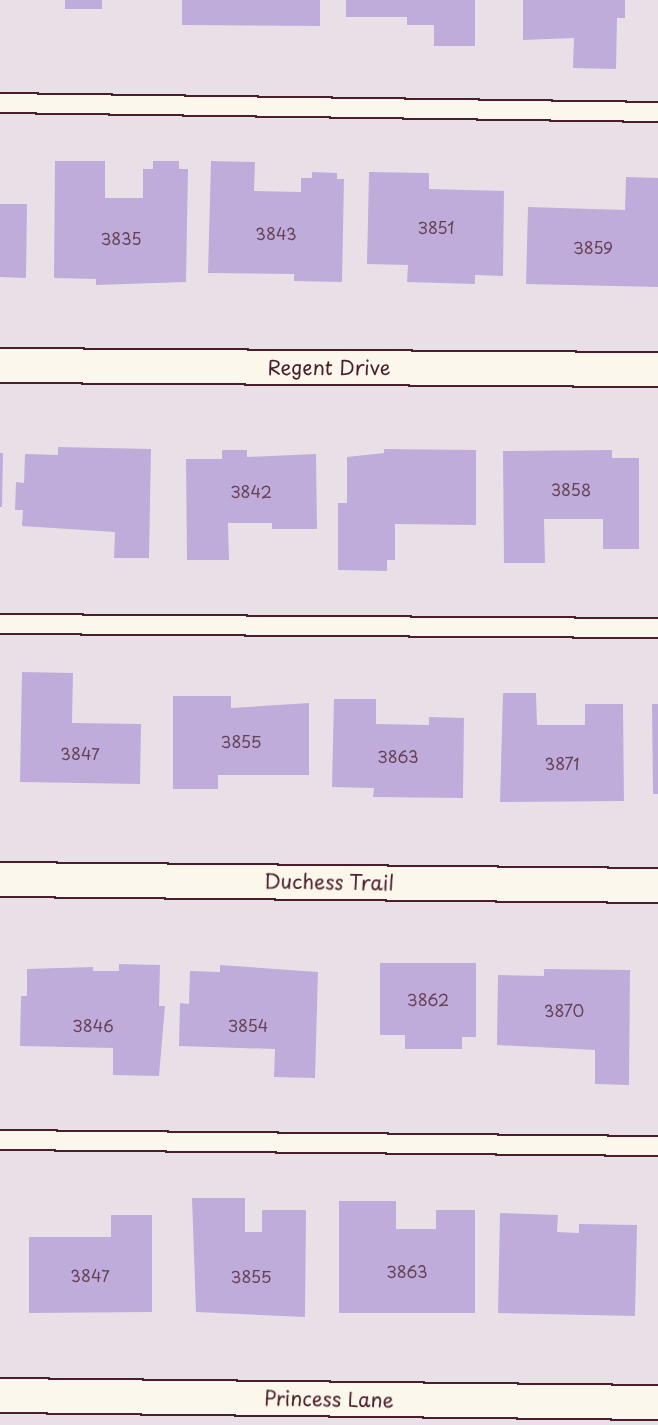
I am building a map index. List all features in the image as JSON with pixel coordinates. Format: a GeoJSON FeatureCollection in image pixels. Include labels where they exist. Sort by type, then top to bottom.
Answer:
{"type":"FeatureCollection","features":[{"type":"Feature","properties":{"kind":"street","name":"Regent Drive"},"geometry":{"type":"LineString","coordinates":[[0,365],[658,369]]}},
{"type":"Feature","properties":{"kind":"street","name":"Duchess Trail"},"geometry":{"type":"LineString","coordinates":[[0,879],[658,885]]}},
{"type":"Feature","properties":{"kind":"street","name":"Princess Lane"},"geometry":{"type":"LineString","coordinates":[[0,1395],[658,1402]]}},
{"type":"Feature","properties":{"kind":"lane"},"geometry":{"type":"LineString","coordinates":[[0,103],[658,112]]}},
{"type":"Feature","properties":{"kind":"lane"},"geometry":{"type":"LineString","coordinates":[[0,624],[658,628]]}},
{"type":"Feature","properties":{"kind":"lane"},"geometry":{"type":"LineString","coordinates":[[0,1140],[658,1146]]}},
{"type":"Feature","properties":{"kind":"building"},"geometry":{"type":"Polygon","coordinates":[[[65,0],[102,0],[102,9],[65,9],[65,0]]]}},
{"type":"Feature","properties":{"kind":"building"},"geometry":{"type":"Polygon","coordinates":[[[182,0],[320,0],[320,26],[182,25],[182,0]]]}},
{"type":"Feature","properties":{"kind":"building"},"geometry":{"type":"Polygon","coordinates":[[[346,0],[475,0],[475,46],[434,46],[434,25],[407,25],[407,17],[346,17],[346,0]]]}},
{"type":"Feature","properties":{"kind":"building"},"geometry":{"type":"Polygon","coordinates":[[[523,0],[625,0],[625,18],[617,18],[616,69],[573,68],[574,38],[523,40],[523,0]]]}},
{"type":"Feature","properties":{"kind":"building"},"geometry":{"type":"Polygon","coordinates":[[[55,161],[105,161],[105,198],[143,198],[143,169],[153,169],[153,161],[179,161],[179,169],[188,169],[186,282],[96,285],[96,279],[54,278],[55,161]]]}},
{"type":"Feature","properties":{"kind":"building"},"geometry":{"type":"Polygon","coordinates":[[[211,161],[255,162],[254,191],[301,192],[301,178],[312,178],[312,172],[337,173],[337,179],[344,179],[342,282],[294,281],[294,274],[208,273],[211,161]]]}},
{"type":"Feature","properties":{"kind":"building"},"geometry":{"type":"Polygon","coordinates":[[[369,172],[429,173],[429,189],[504,191],[503,276],[475,275],[475,284],[407,282],[408,265],[367,264],[369,172]]]}},
{"type":"Feature","properties":{"kind":"building"},"geometry":{"type":"Polygon","coordinates":[[[626,177],[658,178],[658,287],[526,284],[528,207],[625,210],[626,177]]]}},
{"type":"Feature","properties":{"kind":"building"},"geometry":{"type":"Polygon","coordinates":[[[0,204],[27,204],[26,278],[0,277],[0,204]]]}},
{"type":"Feature","properties":{"kind":"building"},"geometry":{"type":"Polygon","coordinates":[[[58,447],[151,449],[149,558],[114,558],[115,532],[22,526],[23,510],[15,510],[16,482],[24,483],[25,454],[58,455],[58,447]]]}},
{"type":"Feature","properties":{"kind":"building"},"geometry":{"type":"Polygon","coordinates":[[[384,449],[476,450],[476,525],[395,524],[395,560],[387,560],[387,571],[338,570],[338,503],[347,503],[347,457],[384,453],[384,449]]]}},
{"type":"Feature","properties":{"kind":"building"},"geometry":{"type":"Polygon","coordinates":[[[222,450],[247,450],[247,457],[316,454],[317,529],[272,529],[272,523],[228,523],[229,560],[187,560],[186,459],[222,459],[222,450]]]}},
{"type":"Feature","properties":{"kind":"building"},"geometry":{"type":"Polygon","coordinates":[[[612,450],[612,458],[639,458],[639,549],[603,549],[603,519],[544,519],[545,563],[504,563],[503,451],[612,450]]]}},
{"type":"Feature","properties":{"kind":"building"},"geometry":{"type":"Polygon","coordinates":[[[0,453],[3,453],[2,507],[0,507],[0,453]]]}},
{"type":"Feature","properties":{"kind":"building"},"geometry":{"type":"Polygon","coordinates":[[[22,672],[73,673],[72,723],[141,724],[140,784],[20,782],[22,672]]]}},
{"type":"Feature","properties":{"kind":"building"},"geometry":{"type":"Polygon","coordinates":[[[503,693],[536,693],[537,725],[585,725],[585,704],[623,704],[624,801],[500,802],[503,693]]]}},
{"type":"Feature","properties":{"kind":"building"},"geometry":{"type":"Polygon","coordinates":[[[173,696],[231,696],[231,708],[309,703],[309,775],[218,775],[218,789],[173,789],[173,696]]]}},
{"type":"Feature","properties":{"kind":"building"},"geometry":{"type":"Polygon","coordinates":[[[334,699],[376,699],[376,724],[429,725],[429,717],[464,718],[463,798],[373,797],[374,788],[332,787],[334,699]]]}},
{"type":"Feature","properties":{"kind":"building"},"geometry":{"type":"Polygon","coordinates":[[[652,704],[658,704],[658,794],[653,794],[652,704]]]}},
{"type":"Feature","properties":{"kind":"building"},"geometry":{"type":"Polygon","coordinates":[[[380,963],[476,963],[476,1037],[462,1037],[462,1049],[405,1049],[405,1035],[380,1035],[380,963]]]}},
{"type":"Feature","properties":{"kind":"building"},"geometry":{"type":"Polygon","coordinates":[[[119,964],[160,965],[159,1006],[165,1006],[159,1076],[113,1075],[113,1048],[20,1046],[21,996],[27,996],[27,969],[93,967],[93,971],[119,971],[119,964]]]}},
{"type":"Feature","properties":{"kind":"building"},"geometry":{"type":"Polygon","coordinates":[[[220,965],[318,972],[315,1078],[274,1077],[275,1049],[179,1046],[180,1003],[189,1004],[190,971],[220,972],[220,965]]]}},
{"type":"Feature","properties":{"kind":"building"},"geometry":{"type":"Polygon","coordinates":[[[544,969],[630,970],[629,1085],[595,1084],[595,1050],[497,1045],[498,975],[544,976],[544,969]]]}},
{"type":"Feature","properties":{"kind":"building"},"geometry":{"type":"Polygon","coordinates":[[[192,1198],[245,1198],[245,1232],[262,1232],[262,1210],[306,1210],[305,1317],[196,1312],[192,1198]]]}},
{"type":"Feature","properties":{"kind":"building"},"geometry":{"type":"Polygon","coordinates":[[[339,1201],[396,1201],[396,1229],[436,1229],[436,1210],[475,1210],[475,1313],[339,1313],[339,1201]]]}},
{"type":"Feature","properties":{"kind":"building"},"geometry":{"type":"Polygon","coordinates":[[[500,1213],[558,1215],[557,1232],[579,1233],[579,1224],[637,1225],[635,1316],[498,1313],[500,1213]]]}},
{"type":"Feature","properties":{"kind":"building"},"geometry":{"type":"Polygon","coordinates":[[[111,1215],[152,1215],[152,1312],[29,1313],[29,1237],[111,1237],[111,1215]]]}}]}
